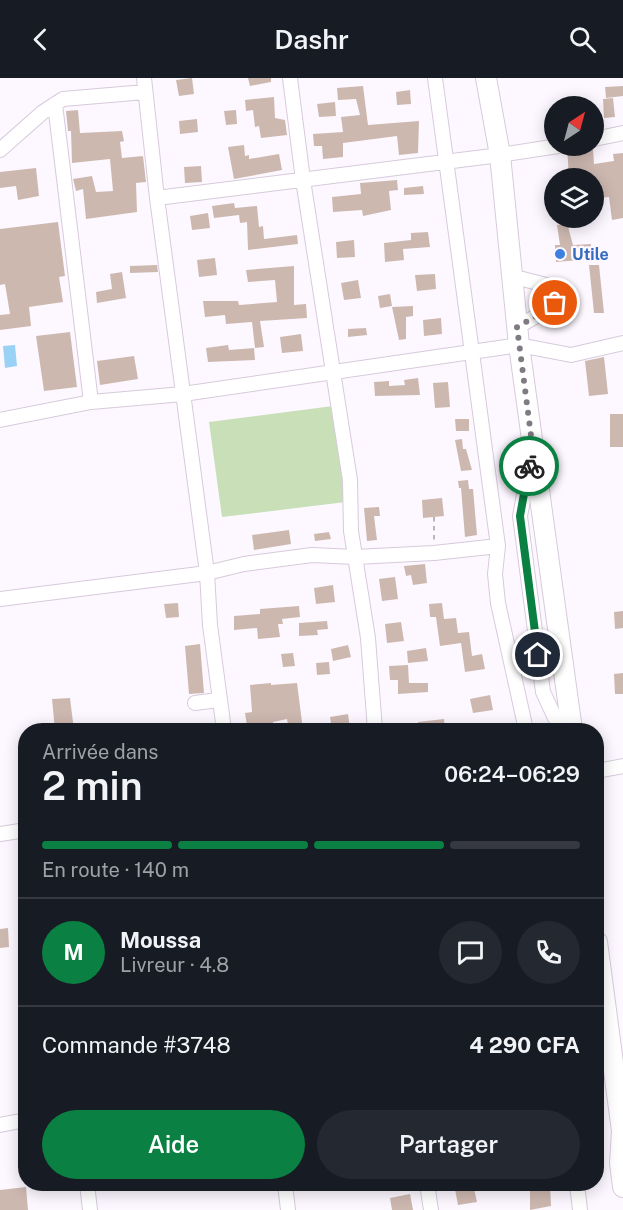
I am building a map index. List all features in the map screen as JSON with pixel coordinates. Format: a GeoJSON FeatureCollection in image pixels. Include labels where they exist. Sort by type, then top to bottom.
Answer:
{"type":"FeatureCollection","features":[{"type":"Feature","properties":{"kind":"highway"},"geometry":{"type":"LineString","coordinates":[[486,78],[500,155],[518,336],[571,723]]}},
{"type":"Feature","properties":{"kind":"highway"},"geometry":{"type":"LineString","coordinates":[[604,997],[623,1132],[620,1163],[623,1187]]}},
{"type":"Feature","properties":{"kind":"street"},"geometry":{"type":"LineString","coordinates":[[290,78],[303,180],[350,480],[355,557],[368,638],[374,723]]}},
{"type":"Feature","properties":{"kind":"street"},"geometry":{"type":"LineString","coordinates":[[435,78],[498,546],[495,574],[498,603],[524,723]]}},
{"type":"Feature","properties":{"kind":"street"},"geometry":{"type":"LineString","coordinates":[[0,150],[63,99],[145,85],[157,198],[207,573],[223,723]]}},
{"type":"Feature","properties":{"kind":"street"},"geometry":{"type":"LineString","coordinates":[[55,104],[91,402]]}},
{"type":"Feature","properties":{"kind":"street"},"geometry":{"type":"LineString","coordinates":[[604,137],[623,133]]}},
{"type":"Feature","properties":{"kind":"street"},"geometry":{"type":"LineString","coordinates":[[157,198],[544,148]]}},
{"type":"Feature","properties":{"kind":"street"},"geometry":{"type":"LineString","coordinates":[[0,419],[91,402],[183,394],[472,353],[518,336],[551,308],[555,296],[550,286],[511,276]]}},
{"type":"Feature","properties":{"kind":"street"},"geometry":{"type":"LineString","coordinates":[[518,336],[571,355],[623,344]]}},
{"type":"Feature","properties":{"kind":"street"},"geometry":{"type":"LineString","coordinates":[[533,451],[520,516],[543,692],[551,711],[560,723]]}},
{"type":"Feature","properties":{"kind":"street"},"geometry":{"type":"LineString","coordinates":[[0,599],[207,573],[244,564],[312,555],[355,557],[434,553],[498,546]]}},
{"type":"Feature","properties":{"kind":"street"},"geometry":{"type":"LineString","coordinates":[[195,703],[219,700]]}},
{"type":"Feature","properties":{"kind":"street"},"geometry":{"type":"LineString","coordinates":[[604,770],[623,766]]}},
{"type":"Feature","properties":{"kind":"street"},"geometry":{"type":"LineString","coordinates":[[0,834],[18,831]]}},
{"type":"Feature","properties":{"kind":"street"},"geometry":{"type":"LineString","coordinates":[[0,1125],[18,1122]]}},
{"type":"Feature","properties":{"kind":"street"},"geometry":{"type":"LineString","coordinates":[[88,1191],[90,1210]]}},
{"type":"Feature","properties":{"kind":"street"},"geometry":{"type":"LineString","coordinates":[[286,1191],[288,1210]]}},
{"type":"Feature","properties":{"kind":"street"},"geometry":{"type":"LineString","coordinates":[[428,1191],[431,1210]]}},
{"type":"Feature","properties":{"kind":"street"},"geometry":{"type":"LineString","coordinates":[[578,1191],[580,1210]]}},
{"type":"Feature","properties":{"kind":"path"},"geometry":{"type":"LineString","coordinates":[[434,517],[434,553]]}},
{"type":"Feature","properties":{"kind":"green space"},"geometry":{"type":"Polygon","coordinates":[[[333,406],[346,502],[222,517],[209,422],[333,406]]]}},
{"type":"Feature","properties":{"kind":"water"},"geometry":{"type":"Polygon","coordinates":[[[15,345],[17,366],[5,368],[3,346],[15,345]]]}},
{"type":"Feature","properties":{"kind":"building"},"geometry":{"type":"Polygon","coordinates":[[[192,78],[194,94],[179,96],[176,80],[192,78]]]}},
{"type":"Feature","properties":{"kind":"building"},"geometry":{"type":"Polygon","coordinates":[[[248,78],[271,78],[271,82],[250,86],[248,78]]]}},
{"type":"Feature","properties":{"kind":"building"},"geometry":{"type":"Polygon","coordinates":[[[363,86],[368,125],[419,121],[418,153],[399,155],[397,136],[343,143],[343,157],[323,159],[322,146],[314,146],[313,134],[343,132],[341,117],[360,115],[356,99],[338,100],[337,88],[363,86]]]}},
{"type":"Feature","properties":{"kind":"building"},"geometry":{"type":"Polygon","coordinates":[[[623,86],[623,96],[606,98],[605,87],[623,86]]]}},
{"type":"Feature","properties":{"kind":"building"},"geometry":{"type":"Polygon","coordinates":[[[410,90],[411,104],[397,105],[396,92],[410,90]]]}},
{"type":"Feature","properties":{"kind":"building"},"geometry":{"type":"Polygon","coordinates":[[[274,97],[275,118],[285,120],[287,135],[261,138],[259,126],[255,127],[253,110],[246,111],[245,100],[274,97]]]}},
{"type":"Feature","properties":{"kind":"building"},"geometry":{"type":"Polygon","coordinates":[[[613,98],[615,117],[604,118],[604,99],[613,98]]]}},
{"type":"Feature","properties":{"kind":"building"},"geometry":{"type":"Polygon","coordinates":[[[335,102],[336,116],[319,117],[317,104],[335,102]]]}},
{"type":"Feature","properties":{"kind":"building"},"geometry":{"type":"Polygon","coordinates":[[[78,110],[80,133],[122,131],[124,141],[120,142],[122,158],[143,156],[146,182],[136,183],[137,212],[86,219],[83,189],[76,191],[73,179],[92,176],[96,192],[113,191],[110,159],[72,163],[71,131],[68,131],[66,111],[78,110]]]}},
{"type":"Feature","properties":{"kind":"building"},"geometry":{"type":"Polygon","coordinates":[[[236,110],[237,124],[226,125],[224,111],[236,110]]]}},
{"type":"Feature","properties":{"kind":"building"},"geometry":{"type":"Polygon","coordinates":[[[197,119],[198,132],[180,134],[179,121],[197,119]]]}},
{"type":"Feature","properties":{"kind":"building"},"geometry":{"type":"Polygon","coordinates":[[[244,145],[245,156],[249,155],[249,159],[279,154],[282,170],[234,179],[228,147],[244,145]]]}},
{"type":"Feature","properties":{"kind":"building"},"geometry":{"type":"Polygon","coordinates":[[[623,153],[623,218],[612,220],[609,197],[604,197],[604,168],[568,168],[568,156],[594,156],[594,164],[614,161],[613,154],[623,153]]]}},
{"type":"Feature","properties":{"kind":"building"},"geometry":{"type":"Polygon","coordinates":[[[201,166],[202,182],[185,183],[184,167],[201,166]]]}},
{"type":"Feature","properties":{"kind":"building"},"geometry":{"type":"Polygon","coordinates":[[[36,168],[39,196],[18,200],[16,186],[0,188],[0,172],[36,168]]]}},
{"type":"Feature","properties":{"kind":"building"},"geometry":{"type":"Polygon","coordinates":[[[397,180],[398,190],[389,191],[391,210],[363,216],[362,210],[333,212],[332,197],[361,194],[360,183],[397,180]]]}},
{"type":"Feature","properties":{"kind":"building"},"geometry":{"type":"Polygon","coordinates":[[[423,186],[424,194],[404,195],[404,188],[423,186]]]}},
{"type":"Feature","properties":{"kind":"building"},"geometry":{"type":"Polygon","coordinates":[[[234,203],[235,208],[257,206],[259,227],[263,226],[264,239],[297,235],[298,244],[248,250],[247,222],[240,223],[239,215],[214,218],[212,206],[234,203]]]}},
{"type":"Feature","properties":{"kind":"building"},"geometry":{"type":"Polygon","coordinates":[[[208,213],[210,228],[192,230],[190,216],[208,213]]]}},
{"type":"Feature","properties":{"kind":"building"},"geometry":{"type":"Polygon","coordinates":[[[58,222],[65,276],[59,277],[63,302],[29,307],[31,326],[0,330],[0,315],[10,314],[5,284],[0,285],[0,229],[58,222]]]}},
{"type":"Feature","properties":{"kind":"building"},"geometry":{"type":"Polygon","coordinates":[[[557,228],[568,228],[573,245],[591,244],[592,259],[556,262],[555,245],[560,245],[557,228]]]}},
{"type":"Feature","properties":{"kind":"building"},"geometry":{"type":"Polygon","coordinates":[[[428,232],[430,247],[403,249],[404,260],[385,262],[384,243],[411,240],[411,233],[428,232]]]}},
{"type":"Feature","properties":{"kind":"building"},"geometry":{"type":"Polygon","coordinates":[[[354,240],[355,257],[337,258],[336,242],[354,240]]]}},
{"type":"Feature","properties":{"kind":"building"},"geometry":{"type":"Polygon","coordinates":[[[215,258],[217,275],[199,277],[197,260],[215,258]]]}},
{"type":"Feature","properties":{"kind":"building"},"geometry":{"type":"Polygon","coordinates":[[[157,265],[158,272],[130,273],[130,266],[157,265]]]}},
{"type":"Feature","properties":{"kind":"building"},"geometry":{"type":"Polygon","coordinates":[[[589,265],[599,265],[604,313],[594,313],[589,265]]]}},
{"type":"Feature","properties":{"kind":"building"},"geometry":{"type":"Polygon","coordinates":[[[294,266],[294,305],[306,304],[307,318],[260,321],[264,347],[255,348],[252,322],[226,324],[225,315],[205,317],[203,301],[238,301],[239,305],[277,302],[275,280],[248,282],[246,270],[294,266]]]}},
{"type":"Feature","properties":{"kind":"building"},"geometry":{"type":"Polygon","coordinates":[[[122,272],[126,298],[97,303],[96,292],[112,289],[110,274],[122,272]]]}},
{"type":"Feature","properties":{"kind":"building"},"geometry":{"type":"Polygon","coordinates":[[[435,274],[436,289],[417,291],[415,275],[435,274]]]}},
{"type":"Feature","properties":{"kind":"building"},"geometry":{"type":"Polygon","coordinates":[[[358,280],[361,298],[344,300],[341,283],[358,280]]]}},
{"type":"Feature","properties":{"kind":"building"},"geometry":{"type":"Polygon","coordinates":[[[570,287],[576,289],[578,295],[576,301],[570,303],[564,301],[562,295],[564,289],[570,287]]]}},
{"type":"Feature","properties":{"kind":"building"},"geometry":{"type":"Polygon","coordinates":[[[390,294],[392,306],[380,308],[378,296],[390,294]]]}},
{"type":"Feature","properties":{"kind":"building"},"geometry":{"type":"Polygon","coordinates":[[[413,306],[413,316],[406,317],[406,339],[399,340],[392,307],[413,306]]]}},
{"type":"Feature","properties":{"kind":"building"},"geometry":{"type":"Polygon","coordinates":[[[441,318],[442,334],[424,336],[423,320],[441,318]]]}},
{"type":"Feature","properties":{"kind":"building"},"geometry":{"type":"Polygon","coordinates":[[[366,328],[367,335],[348,337],[348,329],[366,328]]]}},
{"type":"Feature","properties":{"kind":"building"},"geometry":{"type":"Polygon","coordinates":[[[70,332],[77,387],[44,391],[36,336],[70,332]]]}},
{"type":"Feature","properties":{"kind":"building"},"geometry":{"type":"Polygon","coordinates":[[[301,334],[303,351],[282,353],[280,337],[301,334]]]}},
{"type":"Feature","properties":{"kind":"building"},"geometry":{"type":"Polygon","coordinates":[[[228,345],[229,350],[254,348],[255,360],[208,362],[206,348],[228,345]]]}},
{"type":"Feature","properties":{"kind":"building"},"geometry":{"type":"Polygon","coordinates":[[[134,356],[138,379],[100,385],[97,361],[134,356]]]}},
{"type":"Feature","properties":{"kind":"building"},"geometry":{"type":"Polygon","coordinates":[[[604,357],[608,394],[589,396],[585,361],[604,357]]]}},
{"type":"Feature","properties":{"kind":"building"},"geometry":{"type":"Polygon","coordinates":[[[418,378],[420,395],[375,396],[374,382],[389,381],[389,386],[405,385],[404,380],[418,378]]]}},
{"type":"Feature","properties":{"kind":"building"},"geometry":{"type":"Polygon","coordinates":[[[448,382],[450,407],[435,408],[433,383],[448,382]]]}},
{"type":"Feature","properties":{"kind":"building"},"geometry":{"type":"Polygon","coordinates":[[[610,414],[623,414],[623,447],[610,447],[610,414]]]}},
{"type":"Feature","properties":{"kind":"building"},"geometry":{"type":"Polygon","coordinates":[[[455,419],[469,419],[469,431],[456,431],[455,419]]]}},
{"type":"Feature","properties":{"kind":"building"},"geometry":{"type":"Polygon","coordinates":[[[462,439],[463,449],[466,449],[472,470],[461,471],[455,440],[462,439]]]}},
{"type":"Feature","properties":{"kind":"building"},"geometry":{"type":"Polygon","coordinates":[[[468,480],[469,489],[473,489],[477,535],[465,537],[461,488],[459,488],[458,481],[468,480]]]}},
{"type":"Feature","properties":{"kind":"building"},"geometry":{"type":"Polygon","coordinates":[[[442,498],[444,516],[423,518],[422,500],[442,498]]]}},
{"type":"Feature","properties":{"kind":"building"},"geometry":{"type":"Polygon","coordinates":[[[379,507],[380,516],[374,516],[377,540],[367,541],[364,508],[379,507]]]}},
{"type":"Feature","properties":{"kind":"building"},"geometry":{"type":"Polygon","coordinates":[[[289,530],[291,544],[254,550],[252,535],[289,530]]]}},
{"type":"Feature","properties":{"kind":"building"},"geometry":{"type":"Polygon","coordinates":[[[329,532],[331,539],[315,541],[314,534],[329,532]]]}},
{"type":"Feature","properties":{"kind":"building"},"geometry":{"type":"Polygon","coordinates":[[[425,564],[427,583],[413,585],[411,575],[406,576],[404,566],[425,564]]]}},
{"type":"Feature","properties":{"kind":"building"},"geometry":{"type":"Polygon","coordinates":[[[395,577],[398,599],[382,601],[379,579],[395,577]]]}},
{"type":"Feature","properties":{"kind":"building"},"geometry":{"type":"Polygon","coordinates":[[[333,585],[335,602],[316,604],[314,588],[333,585]]]}},
{"type":"Feature","properties":{"kind":"building"},"geometry":{"type":"Polygon","coordinates":[[[178,603],[179,617],[166,618],[164,604],[178,603]]]}},
{"type":"Feature","properties":{"kind":"building"},"geometry":{"type":"Polygon","coordinates":[[[442,603],[444,619],[456,618],[458,633],[469,632],[472,656],[482,654],[485,669],[465,672],[461,643],[440,646],[436,617],[430,617],[429,604],[442,603]]]}},
{"type":"Feature","properties":{"kind":"building"},"geometry":{"type":"Polygon","coordinates":[[[299,606],[300,617],[282,619],[283,624],[278,624],[280,637],[258,639],[257,628],[234,630],[234,616],[260,614],[260,609],[299,606]]]}},
{"type":"Feature","properties":{"kind":"building"},"geometry":{"type":"Polygon","coordinates":[[[623,611],[623,628],[615,629],[614,612],[623,611]]]}},
{"type":"Feature","properties":{"kind":"building"},"geometry":{"type":"Polygon","coordinates":[[[327,621],[328,629],[317,630],[318,635],[299,636],[299,623],[327,621]]]}},
{"type":"Feature","properties":{"kind":"building"},"geometry":{"type":"Polygon","coordinates":[[[401,622],[404,641],[387,643],[385,624],[401,622]]]}},
{"type":"Feature","properties":{"kind":"building"},"geometry":{"type":"Polygon","coordinates":[[[200,644],[204,693],[189,694],[185,646],[200,644]]]}},
{"type":"Feature","properties":{"kind":"building"},"geometry":{"type":"Polygon","coordinates":[[[348,645],[351,657],[333,661],[331,649],[348,645]]]}},
{"type":"Feature","properties":{"kind":"building"},"geometry":{"type":"Polygon","coordinates":[[[426,648],[428,661],[408,663],[407,651],[426,648]]]}},
{"type":"Feature","properties":{"kind":"building"},"geometry":{"type":"Polygon","coordinates":[[[293,653],[295,666],[283,667],[281,654],[293,653]]]}},
{"type":"Feature","properties":{"kind":"building"},"geometry":{"type":"Polygon","coordinates":[[[329,662],[330,674],[317,675],[316,663],[329,662]]]}},
{"type":"Feature","properties":{"kind":"building"},"geometry":{"type":"Polygon","coordinates":[[[408,665],[409,683],[428,683],[428,692],[398,694],[398,680],[390,680],[389,666],[408,665]]]}},
{"type":"Feature","properties":{"kind":"building"},"geometry":{"type":"Polygon","coordinates":[[[623,673],[623,694],[615,694],[614,674],[623,673]]]}},
{"type":"Feature","properties":{"kind":"building"},"geometry":{"type":"Polygon","coordinates":[[[297,683],[302,723],[288,723],[287,719],[273,723],[247,723],[245,713],[252,712],[250,685],[297,683]]]}},
{"type":"Feature","properties":{"kind":"building"},"geometry":{"type":"Polygon","coordinates":[[[490,695],[493,710],[473,713],[470,699],[490,695]]]}},
{"type":"Feature","properties":{"kind":"building"},"geometry":{"type":"Polygon","coordinates":[[[70,698],[73,723],[54,723],[52,699],[70,698]]]}},
{"type":"Feature","properties":{"kind":"building"},"geometry":{"type":"Polygon","coordinates":[[[348,714],[349,723],[331,723],[330,717],[348,714]]]}},
{"type":"Feature","properties":{"kind":"building"},"geometry":{"type":"Polygon","coordinates":[[[444,719],[444,723],[418,723],[444,719]]]}},
{"type":"Feature","properties":{"kind":"building"},"geometry":{"type":"Polygon","coordinates":[[[8,928],[9,947],[0,948],[0,929],[8,928]]]}},
{"type":"Feature","properties":{"kind":"building"},"geometry":{"type":"Polygon","coordinates":[[[18,1188],[18,1191],[26,1191],[28,1210],[0,1210],[0,1190],[18,1188]]]}},
{"type":"Feature","properties":{"kind":"building"},"geometry":{"type":"Polygon","coordinates":[[[455,1191],[475,1191],[477,1202],[458,1205],[455,1191]]]}},
{"type":"Feature","properties":{"kind":"building"},"geometry":{"type":"Polygon","coordinates":[[[530,1191],[550,1191],[551,1206],[530,1210],[530,1191]]]}},
{"type":"Feature","properties":{"kind":"building"},"geometry":{"type":"Polygon","coordinates":[[[410,1194],[413,1210],[392,1210],[390,1198],[410,1194]]]}},
{"type":"Feature","properties":{"kind":"way so far"},"geometry":{"type":"LineString","coordinates":[[529,466],[533,451],[517,327],[551,308],[555,303]]}},
{"type":"Feature","properties":{"kind":"place","name":"Utile"},"geometry":{"type":"Point","coordinates":[560,254]}},
{"type":"Feature","properties":{"kind":"route"},"geometry":{"type":"LineString","coordinates":[[529,466],[520,516],[538,655]]}}]}
